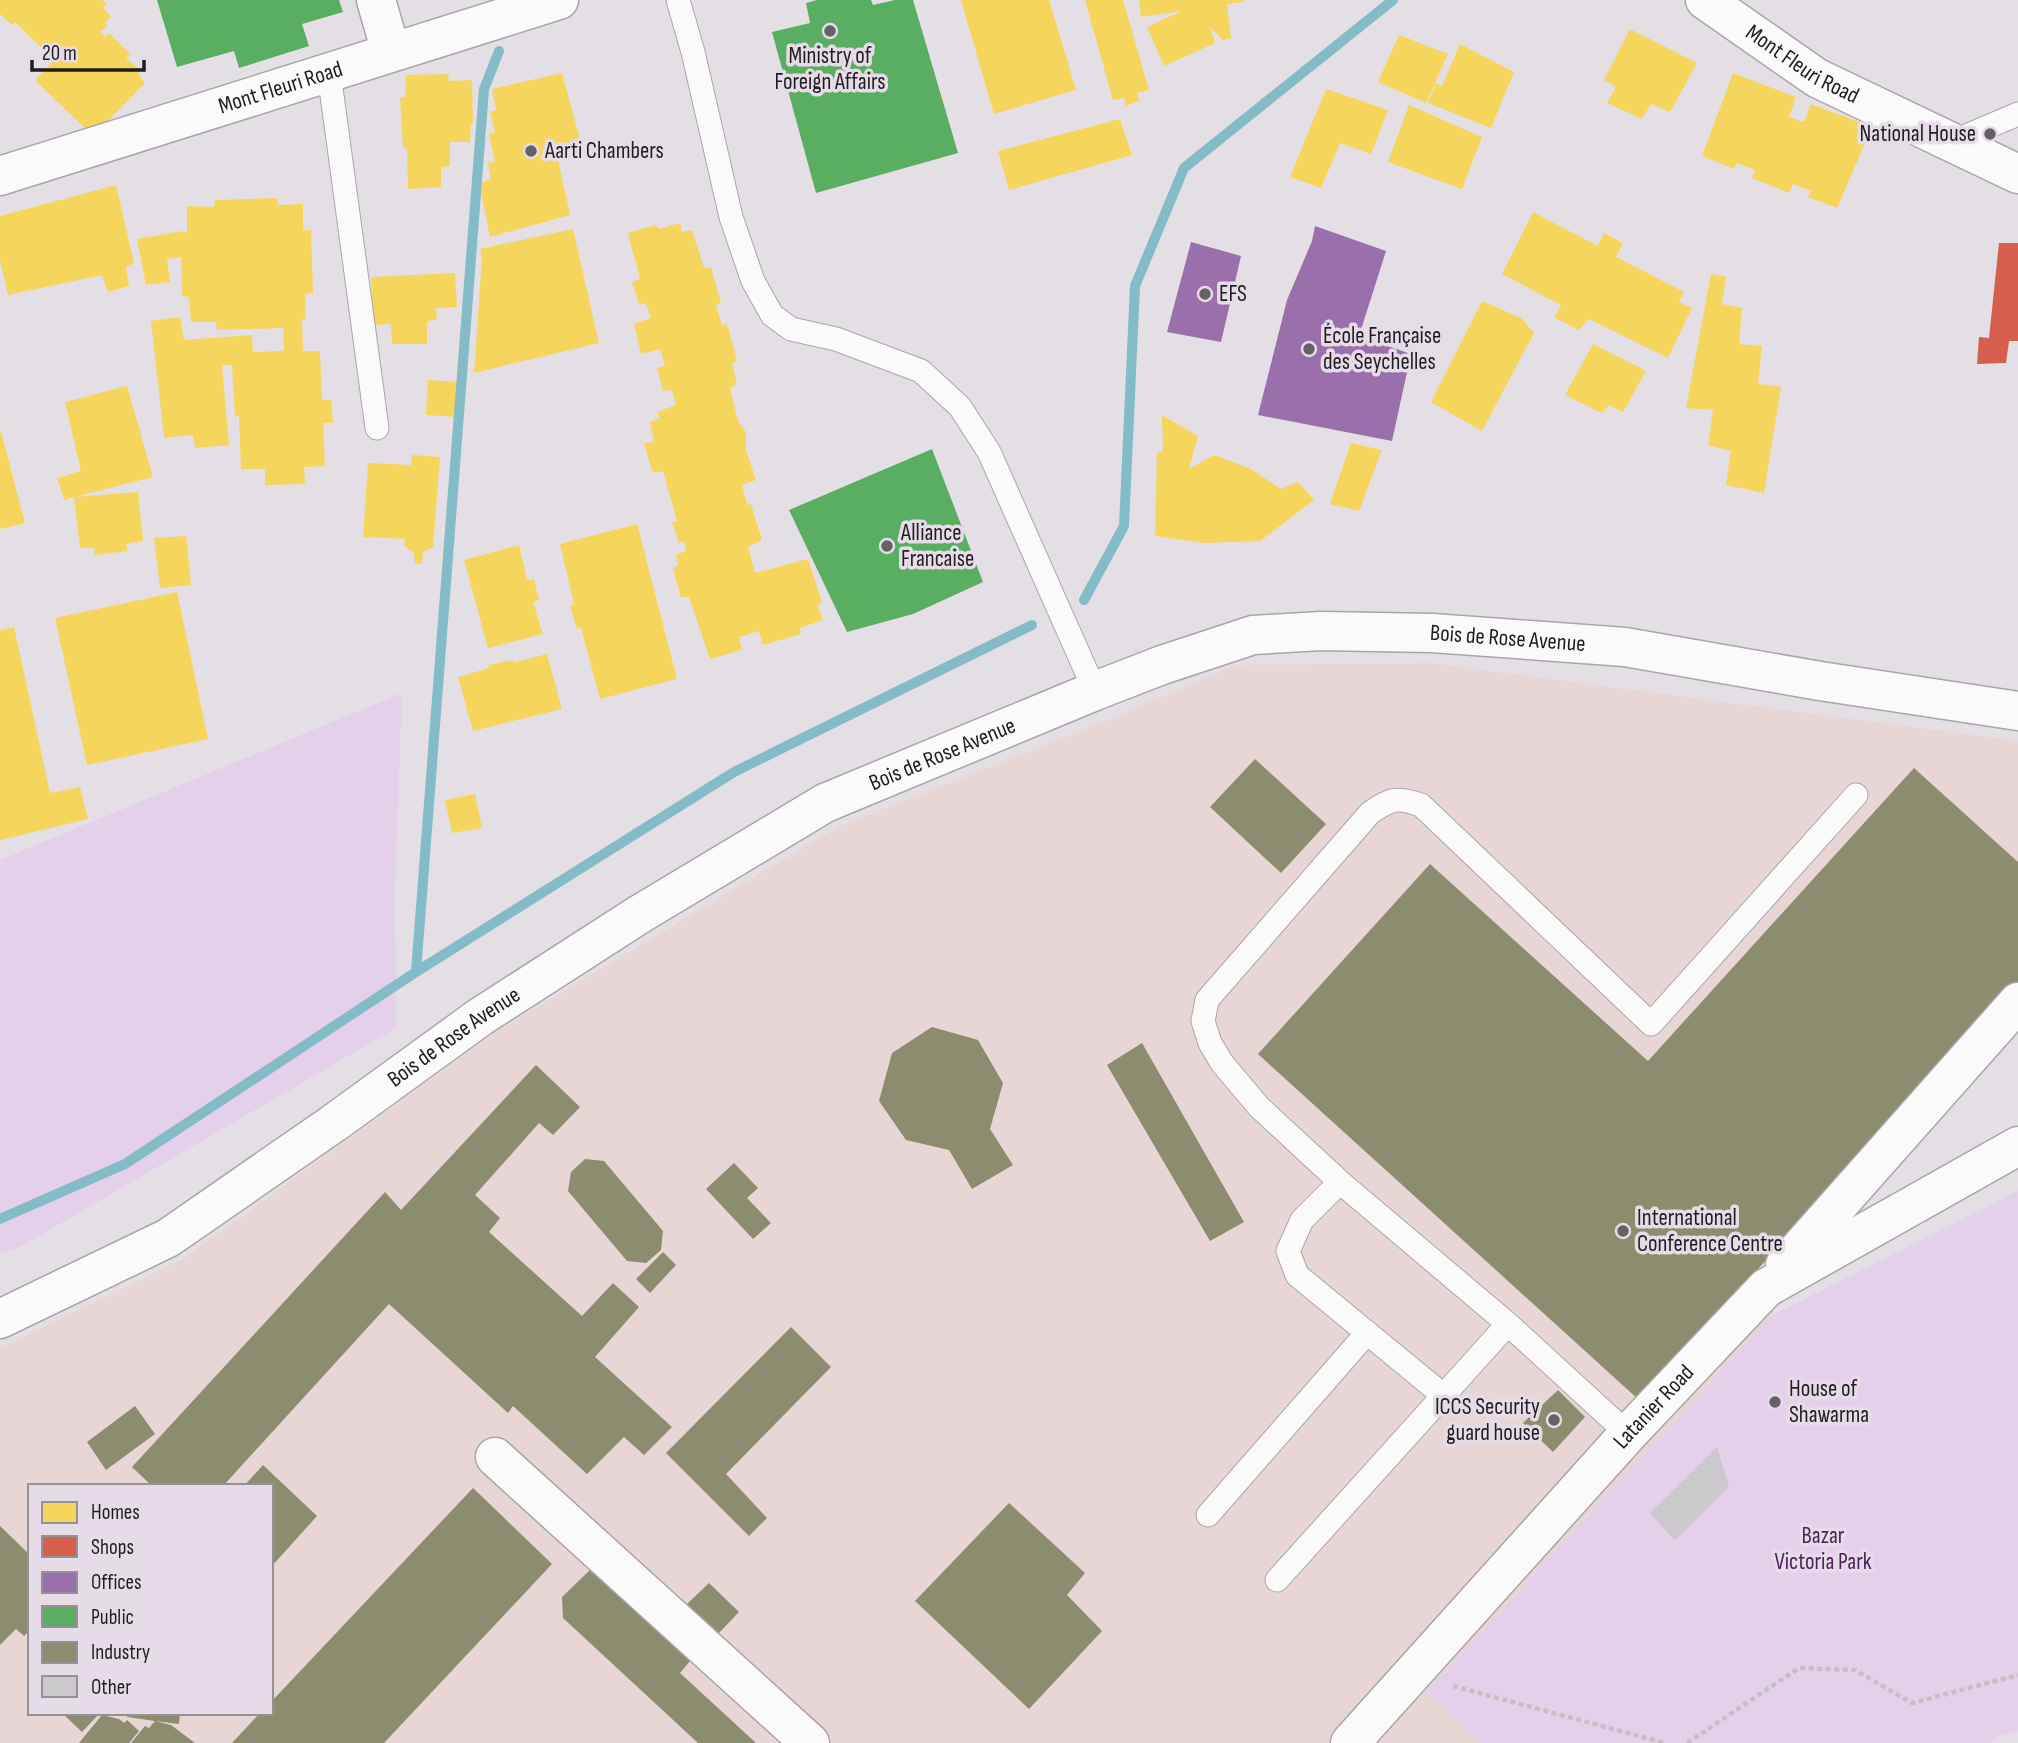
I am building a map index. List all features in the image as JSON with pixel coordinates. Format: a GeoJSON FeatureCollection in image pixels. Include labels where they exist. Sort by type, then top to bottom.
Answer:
{"type":"FeatureCollection","features":[{"type":"Feature","properties":{"kind":"main road"},"geometry":{"type":"LineString","coordinates":[[376,0],[391,52]]}},
{"type":"Feature","properties":{"kind":"main road","name":"Mont Fleuri Road"},"geometry":{"type":"LineString","coordinates":[[0,176],[559,0]]}},
{"type":"Feature","properties":{"kind":"main road","name":"Mont Fleuri Road"},"geometry":{"type":"LineString","coordinates":[[1705,0],[1817,78],[2018,174]]}},
{"type":"Feature","properties":{"kind":"main road","name":"Bois de Rose Avenue"},"geometry":{"type":"LineString","coordinates":[[0,1319],[168,1238],[334,1123],[480,1017],[640,914],[825,803],[1095,691],[1162,665],[1253,635],[1321,631],[1432,633],[1625,647],[1820,681],[2018,711]]}},
{"type":"Feature","properties":{"kind":"main road"},"geometry":{"type":"LineString","coordinates":[[1766,1288],[2018,1002]]}},
{"type":"Feature","properties":{"kind":"main road","name":"Latanier Road"},"geometry":{"type":"LineString","coordinates":[[1350,1743],[1628,1434],[1766,1288],[2018,1146]]}},
{"type":"Feature","properties":{"kind":"main road"},"geometry":{"type":"LineString","coordinates":[[495,1457],[810,1743]]}},
{"type":"Feature","properties":{"kind":"lane"},"geometry":{"type":"LineString","coordinates":[[678,0],[693,51],[731,217],[753,281],[772,315],[790,329],[836,339],[921,371],[960,407],[989,452],[1095,691]]}},
{"type":"Feature","properties":{"kind":"lane"},"geometry":{"type":"LineString","coordinates":[[329,73],[377,428]]}},
{"type":"Feature","properties":{"kind":"lane"},"geometry":{"type":"LineString","coordinates":[[1952,142],[2018,114]]}},
{"type":"Feature","properties":{"kind":"lane"},"geometry":{"type":"LineString","coordinates":[[1628,1434],[1508,1324],[1340,1182],[1259,1107],[1222,1063],[1210,1043],[1203,1021],[1208,999],[1370,813],[1386,801],[1402,799],[1421,805],[1651,1024],[1856,794]]}},
{"type":"Feature","properties":{"kind":"lane"},"geometry":{"type":"LineString","coordinates":[[1340,1182],[1302,1220],[1289,1251],[1297,1275],[1444,1396]]}},
{"type":"Feature","properties":{"kind":"lane"},"geometry":{"type":"LineString","coordinates":[[1277,1580],[1508,1324]]}},
{"type":"Feature","properties":{"kind":"lane"},"geometry":{"type":"LineString","coordinates":[[1208,1515],[1367,1333]]}},
{"type":"Feature","properties":{"kind":"path"},"geometry":{"type":"LineString","coordinates":[[1686,1743],[1799,1668],[1855,1670],[1912,1703],[2018,1675]]}},
{"type":"Feature","properties":{"kind":"path"},"geometry":{"type":"LineString","coordinates":[[1413,1675],[1665,1743]]}},
{"type":"Feature","properties":{"kind":"shaded area"},"geometry":{"type":"Polygon","coordinates":[[[1430,663],[2018,741],[2018,972],[1762,1256],[1773,1315],[1427,1691],[1480,1743],[0,1743],[0,1348],[183,1259],[494,1033],[838,827],[1113,718],[1236,665],[1430,663]]]}},
{"type":"Feature","properties":{"kind":"green space"},"geometry":{"type":"Polygon","coordinates":[[[402,693],[395,887],[396,1028],[22,1246],[0,1254],[0,860],[402,693]]]}},
{"type":"Feature","properties":{"kind":"green space","name":"Bazar Victoria Park"},"geometry":{"type":"Polygon","coordinates":[[[2018,1191],[2018,1731],[1999,1736],[1991,1743],[1480,1743],[1427,1691],[1773,1315],[2018,1191]]]}},
{"type":"Feature","properties":{"kind":"building: Homes"},"geometry":{"type":"Polygon","coordinates":[[[0,0],[102,0],[107,4],[103,8],[111,17],[105,23],[108,25],[100,32],[105,37],[109,33],[130,54],[126,58],[141,71],[138,74],[145,83],[93,136],[35,80],[61,53],[51,43],[44,50],[15,22],[12,25],[0,14],[0,0]]]}},
{"type":"Feature","properties":{"kind":"building: Homes"},"geometry":{"type":"Polygon","coordinates":[[[961,0],[1049,0],[1076,90],[994,114],[961,0]]]}},
{"type":"Feature","properties":{"kind":"building: Homes"},"geometry":{"type":"Polygon","coordinates":[[[1085,0],[1123,0],[1149,90],[1137,93],[1139,101],[1126,106],[1124,98],[1113,100],[1085,0]]]}},
{"type":"Feature","properties":{"kind":"building: Homes"},"geometry":{"type":"Polygon","coordinates":[[[1139,0],[1243,2],[1227,4],[1231,38],[1222,40],[1210,26],[1215,43],[1164,66],[1147,27],[1182,11],[1141,17],[1139,0]]]}},
{"type":"Feature","properties":{"kind":"building: Homes"},"geometry":{"type":"Polygon","coordinates":[[[1630,29],[1697,63],[1670,112],[1651,104],[1642,119],[1607,103],[1616,87],[1604,80],[1630,29]]]}},
{"type":"Feature","properties":{"kind":"building: Homes"},"geometry":{"type":"Polygon","coordinates":[[[1399,35],[1448,54],[1426,103],[1378,82],[1399,35]]]}},
{"type":"Feature","properties":{"kind":"building: Homes"},"geometry":{"type":"Polygon","coordinates":[[[1460,44],[1514,72],[1491,128],[1428,103],[1436,83],[1442,86],[1460,44]]]}},
{"type":"Feature","properties":{"kind":"building: Homes","name":"Aarti Chambers"},"geometry":{"type":"Polygon","coordinates":[[[562,73],[582,147],[557,155],[570,215],[490,237],[479,183],[491,179],[488,163],[495,161],[489,134],[495,132],[490,112],[496,110],[492,89],[562,73]]]}},
{"type":"Feature","properties":{"kind":"building: Homes"},"geometry":{"type":"Polygon","coordinates":[[[1733,73],[1796,97],[1789,117],[1804,122],[1811,104],[1872,127],[1837,208],[1808,197],[1811,191],[1793,184],[1789,193],[1752,178],[1755,170],[1737,163],[1734,169],[1702,156],[1733,73]]]}},
{"type":"Feature","properties":{"kind":"building: Homes"},"geometry":{"type":"Polygon","coordinates":[[[448,74],[449,81],[472,80],[473,124],[470,142],[450,142],[450,166],[441,167],[441,187],[408,189],[407,149],[403,148],[400,97],[405,97],[406,75],[448,74]]]}},
{"type":"Feature","properties":{"kind":"building: Homes"},"geometry":{"type":"Polygon","coordinates":[[[1326,89],[1388,110],[1371,154],[1340,143],[1321,188],[1290,177],[1326,89]]]}},
{"type":"Feature","properties":{"kind":"building: Homes"},"geometry":{"type":"Polygon","coordinates":[[[1409,105],[1482,137],[1462,189],[1388,162],[1409,105]]]}},
{"type":"Feature","properties":{"kind":"building: Homes"},"geometry":{"type":"Polygon","coordinates":[[[1120,119],[1132,155],[1009,190],[998,151],[1120,119]]]}},
{"type":"Feature","properties":{"kind":"building: Homes"},"geometry":{"type":"Polygon","coordinates":[[[116,185],[134,263],[126,267],[129,286],[108,292],[102,275],[8,295],[0,261],[0,216],[116,185]]]}},
{"type":"Feature","properties":{"kind":"building: Homes"},"geometry":{"type":"Polygon","coordinates":[[[277,198],[278,205],[303,204],[303,230],[311,230],[313,293],[305,294],[306,319],[302,319],[303,351],[320,351],[322,400],[331,400],[333,423],[323,423],[325,466],[304,467],[305,484],[265,485],[265,469],[241,469],[239,416],[235,417],[232,365],[222,365],[229,445],[195,448],[193,435],[164,438],[151,321],[180,317],[184,340],[252,335],[253,352],[284,351],[283,328],[217,330],[216,322],[191,322],[189,297],[182,296],[181,257],[167,259],[170,282],[146,285],[137,239],[187,232],[187,206],[214,207],[215,200],[277,198]]]}},
{"type":"Feature","properties":{"kind":"building: Homes"},"geometry":{"type":"Polygon","coordinates":[[[1533,212],[1598,246],[1604,233],[1623,243],[1616,257],[1684,292],[1679,302],[1692,308],[1668,358],[1589,319],[1579,330],[1554,317],[1561,305],[1502,274],[1533,212]]]}},
{"type":"Feature","properties":{"kind":"building: Homes"},"geometry":{"type":"Polygon","coordinates":[[[680,223],[682,232],[692,230],[704,268],[711,267],[721,303],[716,305],[722,325],[727,324],[737,361],[732,363],[737,384],[730,388],[738,421],[746,432],[746,450],[756,480],[742,485],[747,505],[751,504],[762,540],[748,547],[755,573],[808,559],[822,602],[817,605],[823,620],[800,628],[801,634],[763,645],[759,631],[739,637],[742,650],[710,659],[689,597],[681,597],[673,568],[678,566],[676,555],[686,551],[684,541],[679,543],[672,522],[677,521],[663,471],[653,473],[644,444],[654,441],[650,422],[660,418],[657,412],[676,405],[672,390],[663,391],[657,368],[665,365],[660,349],[641,354],[634,324],[651,318],[646,303],[639,305],[632,282],[640,279],[628,233],[656,225],[659,229],[680,223]]]}},
{"type":"Feature","properties":{"kind":"building: Homes"},"geometry":{"type":"Polygon","coordinates":[[[573,229],[599,343],[474,373],[482,258],[480,249],[573,229]]]}},
{"type":"Feature","properties":{"kind":"building: Homes"},"geometry":{"type":"Polygon","coordinates":[[[455,273],[457,307],[436,308],[437,320],[427,321],[427,344],[392,344],[391,324],[374,325],[371,277],[455,273]]]}},
{"type":"Feature","properties":{"kind":"building: Homes"},"geometry":{"type":"Polygon","coordinates":[[[1711,274],[1726,277],[1722,304],[1742,308],[1739,344],[1762,346],[1758,384],[1781,387],[1764,493],[1726,485],[1731,451],[1708,445],[1713,410],[1686,408],[1711,274]]]}},
{"type":"Feature","properties":{"kind":"building: Homes"},"geometry":{"type":"Polygon","coordinates":[[[1482,301],[1521,318],[1534,333],[1482,431],[1431,402],[1482,301]]]}},
{"type":"Feature","properties":{"kind":"building: Homes"},"geometry":{"type":"Polygon","coordinates":[[[1593,344],[1646,371],[1623,412],[1609,405],[1602,413],[1565,395],[1593,344]]]}},
{"type":"Feature","properties":{"kind":"building: Homes"},"geometry":{"type":"Polygon","coordinates":[[[428,380],[459,382],[457,417],[426,415],[428,380]]]}},
{"type":"Feature","properties":{"kind":"building: Homes"},"geometry":{"type":"Polygon","coordinates":[[[127,386],[153,477],[64,500],[57,478],[81,471],[65,402],[127,386]]]}},
{"type":"Feature","properties":{"kind":"building: Homes"},"geometry":{"type":"Polygon","coordinates":[[[1162,415],[1198,436],[1189,469],[1214,455],[1249,468],[1281,489],[1298,482],[1314,500],[1260,541],[1205,543],[1155,536],[1157,452],[1163,451],[1162,415]]]}},
{"type":"Feature","properties":{"kind":"building: Homes"},"geometry":{"type":"Polygon","coordinates":[[[0,428],[25,523],[0,529],[0,428]]]}},
{"type":"Feature","properties":{"kind":"building: Homes"},"geometry":{"type":"Polygon","coordinates":[[[1351,443],[1382,450],[1359,511],[1330,504],[1351,443]]]}},
{"type":"Feature","properties":{"kind":"building: Homes"},"geometry":{"type":"Polygon","coordinates":[[[412,455],[440,457],[433,547],[423,552],[422,564],[415,563],[414,553],[404,545],[405,539],[363,537],[368,463],[411,465],[412,455]]]}},
{"type":"Feature","properties":{"kind":"building: Homes"},"geometry":{"type":"Polygon","coordinates":[[[138,492],[143,541],[126,544],[128,551],[95,555],[94,548],[80,548],[74,497],[138,492]]]}},
{"type":"Feature","properties":{"kind":"building: Homes"},"geometry":{"type":"Polygon","coordinates":[[[637,524],[677,679],[600,699],[581,628],[577,629],[570,606],[574,604],[560,544],[637,524]]]}},
{"type":"Feature","properties":{"kind":"building: Homes"},"geometry":{"type":"Polygon","coordinates":[[[186,536],[191,585],[160,588],[154,538],[186,536]]]}},
{"type":"Feature","properties":{"kind":"building: Homes"},"geometry":{"type":"Polygon","coordinates":[[[519,545],[527,580],[534,579],[539,600],[533,602],[543,634],[488,648],[464,560],[519,545]]]}},
{"type":"Feature","properties":{"kind":"building: Homes"},"geometry":{"type":"Polygon","coordinates":[[[177,592],[208,739],[87,765],[55,618],[177,592]]]}},
{"type":"Feature","properties":{"kind":"building: Homes"},"geometry":{"type":"Polygon","coordinates":[[[14,627],[50,793],[80,787],[88,819],[0,840],[0,630],[14,627]]]}},
{"type":"Feature","properties":{"kind":"building: Homes"},"geometry":{"type":"Polygon","coordinates":[[[547,654],[562,709],[473,731],[458,677],[489,668],[488,665],[547,654]]]}},
{"type":"Feature","properties":{"kind":"building: Homes"},"geometry":{"type":"Polygon","coordinates":[[[475,794],[482,828],[452,833],[445,800],[475,794]]]}},
{"type":"Feature","properties":{"kind":"building: Shops"},"geometry":{"type":"Polygon","coordinates":[[[1999,243],[2018,243],[2018,341],[2009,341],[2006,363],[1977,364],[1979,337],[1989,338],[1999,243]]]}},
{"type":"Feature","properties":{"kind":"building: Offices"},"geometry":{"type":"Polygon","coordinates":[[[1315,226],[1386,251],[1359,336],[1411,354],[1392,441],[1258,415],[1287,300],[1312,241],[1315,226]]]}},
{"type":"Feature","properties":{"kind":"building: Offices","name":"EFS"},"geometry":{"type":"Polygon","coordinates":[[[1191,242],[1241,256],[1221,342],[1167,332],[1191,242]]]}},
{"type":"Feature","properties":{"kind":"building: Public"},"geometry":{"type":"Polygon","coordinates":[[[157,0],[339,0],[343,12],[302,24],[309,46],[239,68],[234,51],[177,67],[157,0]]]}},
{"type":"Feature","properties":{"kind":"building: Public","name":"Ministry of Foreign Affairs"},"geometry":{"type":"Polygon","coordinates":[[[817,0],[871,0],[873,5],[895,0],[913,0],[958,153],[816,193],[772,32],[810,23],[806,3],[817,0]]]}},
{"type":"Feature","properties":{"kind":"building: Public","name":"Alliance Francaise"},"geometry":{"type":"Polygon","coordinates":[[[932,449],[983,582],[913,614],[847,632],[789,510],[932,449]]]}},
{"type":"Feature","properties":{"kind":"building: Industry"},"geometry":{"type":"Polygon","coordinates":[[[1255,759],[1326,824],[1281,873],[1210,807],[1255,759]]]}},
{"type":"Feature","properties":{"kind":"building: Industry","name":"International Conference Centre"},"geometry":{"type":"Polygon","coordinates":[[[1914,768],[2018,862],[2018,983],[1639,1400],[1258,1054],[1430,864],[1648,1061],[1914,768]]]}},
{"type":"Feature","properties":{"kind":"building: Industry"},"geometry":{"type":"Polygon","coordinates":[[[932,1027],[978,1040],[1003,1083],[990,1129],[1013,1165],[972,1189],[949,1150],[906,1140],[879,1101],[892,1053],[932,1027]]]}},
{"type":"Feature","properties":{"kind":"building: Industry"},"geometry":{"type":"Polygon","coordinates":[[[1142,1043],[1244,1222],[1210,1241],[1107,1065],[1142,1043]]]}},
{"type":"Feature","properties":{"kind":"building: Industry"},"geometry":{"type":"Polygon","coordinates":[[[536,1065],[580,1107],[553,1135],[539,1123],[475,1195],[500,1218],[489,1232],[582,1316],[613,1283],[639,1307],[595,1357],[672,1427],[644,1455],[624,1437],[587,1474],[513,1406],[508,1413],[389,1304],[225,1484],[150,1484],[132,1467],[385,1192],[401,1210],[536,1065]]]}},
{"type":"Feature","properties":{"kind":"building: Industry"},"geometry":{"type":"Polygon","coordinates":[[[585,1159],[604,1161],[663,1231],[661,1250],[646,1263],[627,1261],[568,1191],[571,1172],[585,1159]]]}},
{"type":"Feature","properties":{"kind":"building: Industry"},"geometry":{"type":"Polygon","coordinates":[[[734,1163],[758,1188],[747,1198],[771,1223],[753,1239],[706,1189],[734,1163]]]}},
{"type":"Feature","properties":{"kind":"building: Industry"},"geometry":{"type":"Polygon","coordinates":[[[663,1252],[676,1265],[650,1293],[636,1279],[663,1252]]]}},
{"type":"Feature","properties":{"kind":"building: Industry"},"geometry":{"type":"Polygon","coordinates":[[[791,1327],[831,1367],[726,1474],[767,1518],[749,1536],[666,1453],[791,1327]]]}},
{"type":"Feature","properties":{"kind":"building: Industry","name":"ICCS Security guard house"},"geometry":{"type":"Polygon","coordinates":[[[1558,1390],[1585,1417],[1553,1452],[1523,1423],[1558,1390]]]}},
{"type":"Feature","properties":{"kind":"building: Industry"},"geometry":{"type":"Polygon","coordinates":[[[135,1406],[155,1434],[106,1470],[87,1442],[135,1406]]]}},
{"type":"Feature","properties":{"kind":"building: Industry"},"geometry":{"type":"Polygon","coordinates":[[[263,1465],[317,1516],[273,1565],[273,1484],[246,1484],[263,1465]]]}},
{"type":"Feature","properties":{"kind":"building: Industry"},"geometry":{"type":"Polygon","coordinates":[[[473,1488],[552,1564],[384,1743],[232,1743],[258,1715],[273,1715],[273,1700],[473,1488]]]}},
{"type":"Feature","properties":{"kind":"building: Industry"},"geometry":{"type":"Polygon","coordinates":[[[1009,1503],[1085,1573],[1067,1595],[1102,1631],[1029,1709],[915,1601],[1009,1503]]]}},
{"type":"Feature","properties":{"kind":"building: Industry"},"geometry":{"type":"Polygon","coordinates":[[[0,1526],[28,1553],[28,1632],[24,1636],[16,1629],[0,1645],[0,1526]]]}},
{"type":"Feature","properties":{"kind":"building: Industry"},"geometry":{"type":"Polygon","coordinates":[[[591,1569],[690,1661],[680,1673],[756,1743],[698,1743],[563,1618],[562,1597],[591,1569]]]}},
{"type":"Feature","properties":{"kind":"building: Industry"},"geometry":{"type":"Polygon","coordinates":[[[709,1583],[739,1612],[717,1635],[686,1605],[709,1583]]]}},
{"type":"Feature","properties":{"kind":"building: Industry"},"geometry":{"type":"Polygon","coordinates":[[[64,1715],[98,1715],[82,1732],[64,1715]]]}},
{"type":"Feature","properties":{"kind":"building: Industry"},"geometry":{"type":"Polygon","coordinates":[[[102,1715],[124,1723],[127,1720],[139,1731],[129,1743],[79,1743],[102,1715]]]}},
{"type":"Feature","properties":{"kind":"building: Industry"},"geometry":{"type":"Polygon","coordinates":[[[128,1715],[180,1715],[179,1724],[128,1715]]]}},
{"type":"Feature","properties":{"kind":"building: Industry"},"geometry":{"type":"Polygon","coordinates":[[[155,1721],[171,1725],[195,1743],[131,1743],[145,1726],[149,1728],[155,1721]]]}},
{"type":"Feature","properties":{"kind":"building: Other"},"geometry":{"type":"Polygon","coordinates":[[[1717,1447],[1729,1487],[1675,1541],[1650,1513],[1717,1447]]]}},
{"type":"Feature","properties":{"kind":"waterway"},"geometry":{"type":"LineString","coordinates":[[1084,600],[1124,526],[1135,286],[1184,168],[1393,0]]}},
{"type":"Feature","properties":{"kind":"waterway"},"geometry":{"type":"LineString","coordinates":[[416,972],[484,89],[499,51]]}},
{"type":"Feature","properties":{"kind":"waterway"},"geometry":{"type":"LineString","coordinates":[[0,1219],[125,1164],[416,972],[734,772],[1032,625]]}},
{"type":"Feature","properties":{"kind":"place","name":"Ministry of Foreign Affairs"},"geometry":{"type":"Point","coordinates":[830,31]}},
{"type":"Feature","properties":{"kind":"place","name":"National House"},"geometry":{"type":"Point","coordinates":[1990,134]}},
{"type":"Feature","properties":{"kind":"place","name":"Aarti Chambers"},"geometry":{"type":"Point","coordinates":[531,151]}},
{"type":"Feature","properties":{"kind":"place","name":"EFS"},"geometry":{"type":"Point","coordinates":[1205,294]}},
{"type":"Feature","properties":{"kind":"place","name":"École Française des Seychelles"},"geometry":{"type":"Point","coordinates":[1309,349]}},
{"type":"Feature","properties":{"kind":"place","name":"Alliance Francaise"},"geometry":{"type":"Point","coordinates":[887,546]}},
{"type":"Feature","properties":{"kind":"place","name":"International Conference Centre"},"geometry":{"type":"Point","coordinates":[1623,1231]}},
{"type":"Feature","properties":{"kind":"place","name":"House of Shawarma"},"geometry":{"type":"Point","coordinates":[1775,1402]}},
{"type":"Feature","properties":{"kind":"place","name":"ICCS Security guard house"},"geometry":{"type":"Point","coordinates":[1554,1420]}}]}
